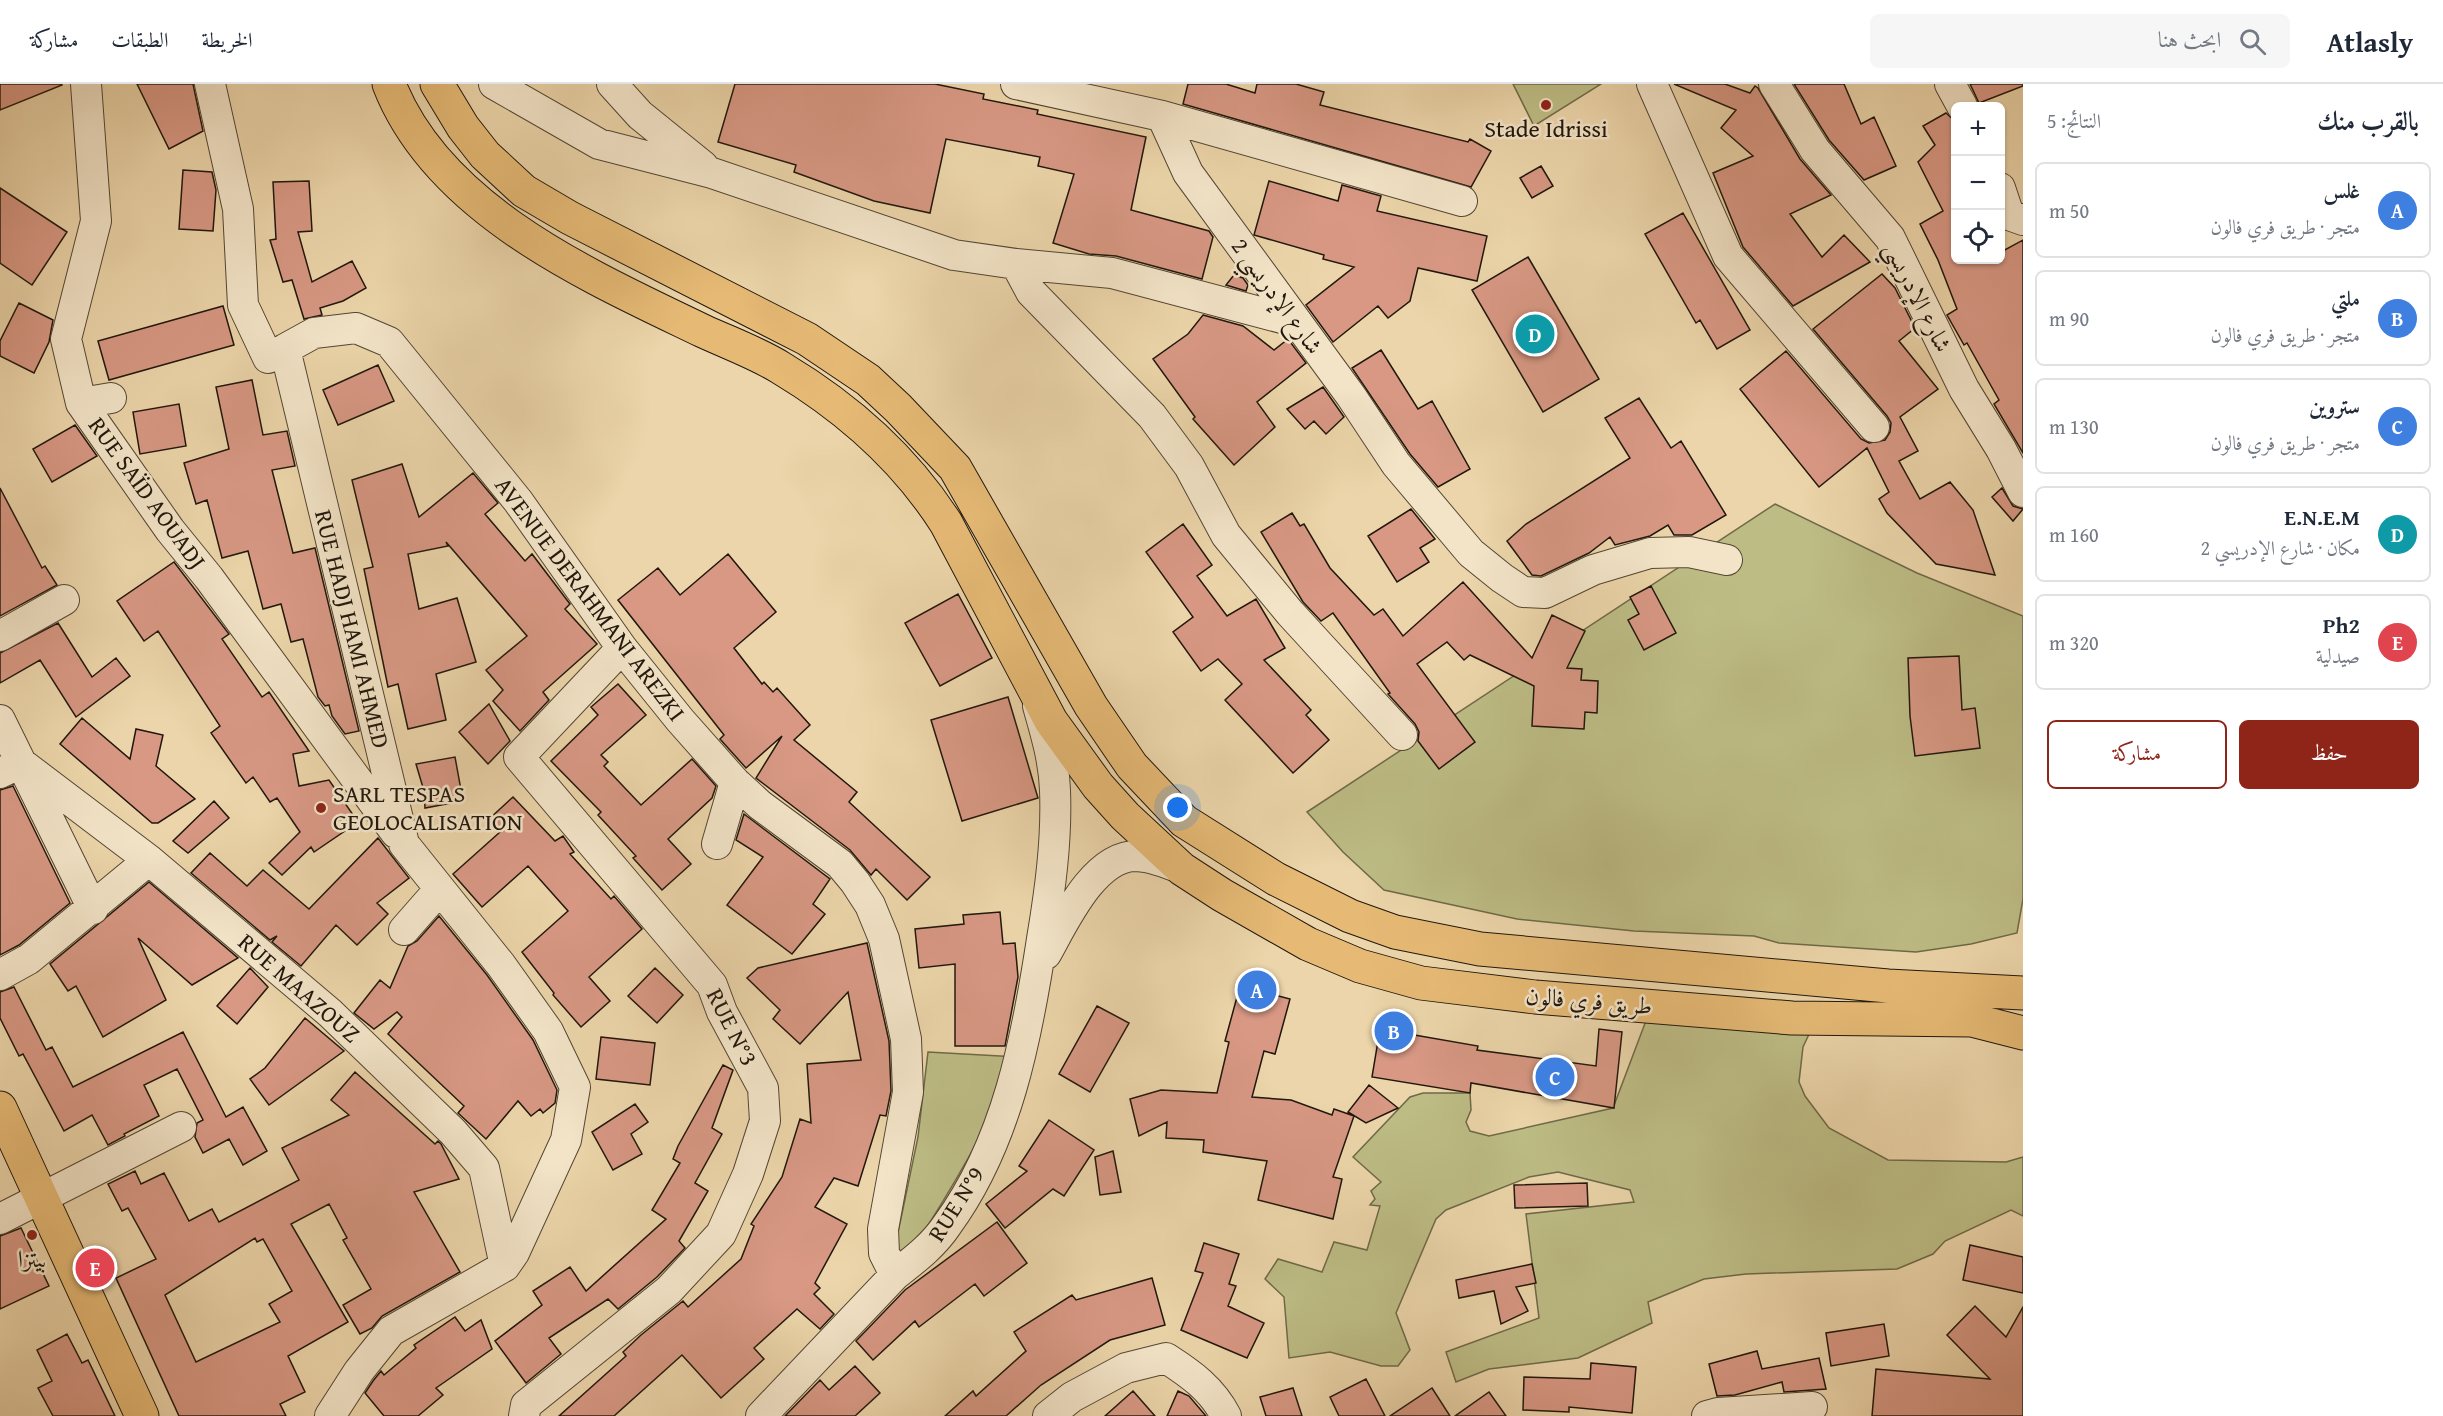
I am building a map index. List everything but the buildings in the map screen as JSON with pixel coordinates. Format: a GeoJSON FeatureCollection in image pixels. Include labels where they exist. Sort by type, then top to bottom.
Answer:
{"type":"FeatureCollection","features":[{"type":"Feature","properties":{"kind":"main road","name":"طريق فري فالون"},"geometry":{"type":"LineString","coordinates":[[388,84],[405,115],[440,165],[460,188],[489,211],[550,252],[619,290],[779,366],[842,410],[889,452],[926,492],[946,523],[1051,721],[1098,786],[1125,816],[1182,869],[1222,896],[1308,944],[1360,966],[1421,983],[1535,997],[1791,1018],[1972,1020],[2023,1033]]}},
{"type":"Feature","properties":{"kind":"main road"},"geometry":{"type":"LineString","coordinates":[[437,84],[463,127],[485,155],[524,191],[570,218],[807,339],[868,380],[898,408],[955,468],[982,511],[1075,678],[1132,766],[1184,821],[1276,879],[1350,916],[1395,932],[1480,949],[1888,986],[2023,993]]}},
{"type":"Feature","properties":{"kind":"main road"},"geometry":{"type":"LineString","coordinates":[[0,1108],[142,1416]]}},
{"type":"Feature","properties":{"kind":"street","name":"RUE SAÏD AOUADJ"},"geometry":{"type":"LineString","coordinates":[[86,84],[96,221],[66,339],[81,403],[170,531],[209,578],[404,844]]}},
{"type":"Feature","properties":{"kind":"street"},"geometry":{"type":"LineString","coordinates":[[210,84],[238,209],[243,306],[268,358],[285,349]]}},
{"type":"Feature","properties":{"kind":"street"},"geometry":{"type":"LineString","coordinates":[[494,84],[599,144],[712,173],[954,255],[1016,264],[1112,273],[1296,322]]}},
{"type":"Feature","properties":{"kind":"street"},"geometry":{"type":"LineString","coordinates":[[612,84],[640,115],[712,173]]}},
{"type":"Feature","properties":{"kind":"street"},"geometry":{"type":"LineString","coordinates":[[1017,84],[1162,116],[1462,201]]}},
{"type":"Feature","properties":{"kind":"street"},"geometry":{"type":"LineString","coordinates":[[1652,84],[1728,256],[1874,427]]}},
{"type":"Feature","properties":{"kind":"street","name":"شارع الإدريسي"},"geometry":{"type":"LineString","coordinates":[[1774,84],[1815,150],[1890,238],[1964,389],[2001,449],[2023,492]]}},
{"type":"Feature","properties":{"kind":"street"},"geometry":{"type":"LineString","coordinates":[[1950,84],[1960,102]]}},
{"type":"Feature","properties":{"kind":"street","name":"شارع الإدريسي 2"},"geometry":{"type":"LineString","coordinates":[[1162,116],[1188,173],[1351,396],[1396,464],[1471,554],[1502,579],[1523,592],[1545,592],[1593,570],[1650,553],[1689,552],[1726,560]]}},
{"type":"Feature","properties":{"kind":"street"},"geometry":{"type":"LineString","coordinates":[[2005,202],[2009,215],[2023,220]]}},
{"type":"Feature","properties":{"kind":"street"},"geometry":{"type":"LineString","coordinates":[[1016,264],[1032,292],[1152,416],[1189,466],[1233,544],[1290,613],[1402,735]]}},
{"type":"Feature","properties":{"kind":"street","name":"AVENUE DERAHMANI AREZKI"},"geometry":{"type":"LineString","coordinates":[[285,349],[314,333],[356,328],[389,342],[518,501],[622,648],[680,720],[735,782],[760,805],[840,864],[870,905],[884,939],[906,1039],[908,1092],[883,1229],[884,1253],[895,1275]]}},
{"type":"Feature","properties":{"kind":"street","name":"RUE HADJ HAMI AHMED"},"geometry":{"type":"LineString","coordinates":[[285,349],[404,844],[501,965],[548,1030],[575,1087],[566,1140],[514,1253],[505,1266]]}},
{"type":"Feature","properties":{"kind":"street"},"geometry":{"type":"LineString","coordinates":[[81,403],[111,398]]}},
{"type":"Feature","properties":{"kind":"street"},"geometry":{"type":"LineString","coordinates":[[0,636],[64,600]]}},
{"type":"Feature","properties":{"kind":"street","name":"RUE N°3"},"geometry":{"type":"LineString","coordinates":[[524,1416],[526,1405],[669,1290],[721,1234],[748,1174],[765,1121],[763,1088],[722,1012],[712,985],[519,757],[622,648]]}},
{"type":"Feature","properties":{"kind":"street","name":"RUE N°9"},"geometry":{"type":"LineString","coordinates":[[761,1416],[895,1275],[918,1258],[948,1225],[989,1149],[1013,1089],[1038,967],[1051,874],[1055,791],[1046,734],[1033,687]]}},
{"type":"Feature","properties":{"kind":"street"},"geometry":{"type":"LineString","coordinates":[[0,720],[11,768],[93,909]]}},
{"type":"Feature","properties":{"kind":"street","name":"RUE MAAZOUZ"},"geometry":{"type":"LineString","coordinates":[[11,768],[149,860],[330,1013],[453,1132],[484,1168],[505,1266]]}},
{"type":"Feature","properties":{"kind":"street"},"geometry":{"type":"LineString","coordinates":[[717,844],[735,782]]}},
{"type":"Feature","properties":{"kind":"street"},"geometry":{"type":"LineString","coordinates":[[1038,967],[1078,900],[1103,868],[1111,862],[1136,856],[1156,859],[1182,869]]}},
{"type":"Feature","properties":{"kind":"street"},"geometry":{"type":"LineString","coordinates":[[0,975],[29,959],[93,909],[149,860]]}},
{"type":"Feature","properties":{"kind":"street"},"geometry":{"type":"LineString","coordinates":[[404,930],[439,890]]}},
{"type":"Feature","properties":{"kind":"street"},"geometry":{"type":"LineString","coordinates":[[0,1219],[181,1127]]}},
{"type":"Feature","properties":{"kind":"street"},"geometry":{"type":"LineString","coordinates":[[330,1416],[359,1371],[391,1331],[505,1266]]}},
{"type":"Feature","properties":{"kind":"street"},"geometry":{"type":"LineString","coordinates":[[1048,1416],[1072,1398],[1126,1368],[1166,1358],[1190,1374],[1216,1398],[1226,1416]]}},
{"type":"Feature","properties":{"kind":"street"},"geometry":{"type":"LineString","coordinates":[[1707,1416],[1718,1413],[1812,1407]]}},
{"type":"Feature","properties":{"kind":"shaded area","name":"Stade Idrissi"},"geometry":{"type":"Polygon","coordinates":[[[1513,84],[1601,84],[1534,126],[1513,84]]]}},
{"type":"Feature","properties":{"kind":"shaded area"},"geometry":{"type":"Polygon","coordinates":[[[1775,504],[1917,573],[2023,616],[2023,899],[2017,933],[1971,944],[1916,952],[1779,943],[1754,936],[1634,931],[1517,919],[1384,890],[1343,852],[1307,812],[1775,504]]]}},
{"type":"Feature","properties":{"kind":"shaded area"},"geometry":{"type":"Polygon","coordinates":[[[1647,1018],[1811,1030],[1803,1047],[1799,1082],[1805,1096],[1829,1128],[1888,1160],[2006,1162],[2023,1157],[2023,1216],[2011,1210],[1945,1241],[1933,1254],[1897,1269],[1746,1274],[1704,1279],[1648,1302],[1652,1323],[1578,1358],[1489,1369],[1456,1382],[1446,1352],[1539,1318],[1526,1214],[1634,1202],[1630,1190],[1558,1172],[1529,1177],[1446,1210],[1436,1219],[1396,1313],[1410,1350],[1398,1366],[1381,1366],[1330,1352],[1289,1358],[1284,1297],[1265,1279],[1278,1259],[1322,1272],[1334,1242],[1367,1250],[1380,1206],[1370,1205],[1375,1199],[1371,1191],[1381,1182],[1353,1157],[1410,1097],[1423,1093],[1470,1093],[1471,1110],[1466,1122],[1470,1131],[1489,1136],[1613,1108],[1647,1018]]]}},
{"type":"Feature","properties":{"kind":"shaded area"},"geometry":{"type":"Polygon","coordinates":[[[928,1052],[1020,1057],[982,1133],[940,1206],[910,1253],[898,1252],[895,1247],[918,1137],[928,1052]]]}},
{"type":"Feature","properties":{"kind":"place","name":"Stade Idrissi"},"geometry":{"type":"Point","coordinates":[1546,105]}},
{"type":"Feature","properties":{"kind":"place","name":"E.N.E.M"},"geometry":{"type":"Point","coordinates":[1535,334]}},
{"type":"Feature","properties":{"kind":"place","name":"SARL TESPAS GEOLOCALISATION"},"geometry":{"type":"Point","coordinates":[321,808]}},
{"type":"Feature","properties":{"kind":"place","name":"غلس"},"geometry":{"type":"Point","coordinates":[1257,990]}},
{"type":"Feature","properties":{"kind":"place","name":"ملتي"},"geometry":{"type":"Point","coordinates":[1394,1031]}},
{"type":"Feature","properties":{"kind":"place","name":"ستروين"},"geometry":{"type":"Point","coordinates":[1555,1077]}},
{"type":"Feature","properties":{"kind":"place","name":"بيتزا"},"geometry":{"type":"Point","coordinates":[32,1235]}},
{"type":"Feature","properties":{"kind":"place","name":"Ph2"},"geometry":{"type":"Point","coordinates":[95,1268]}}]}
